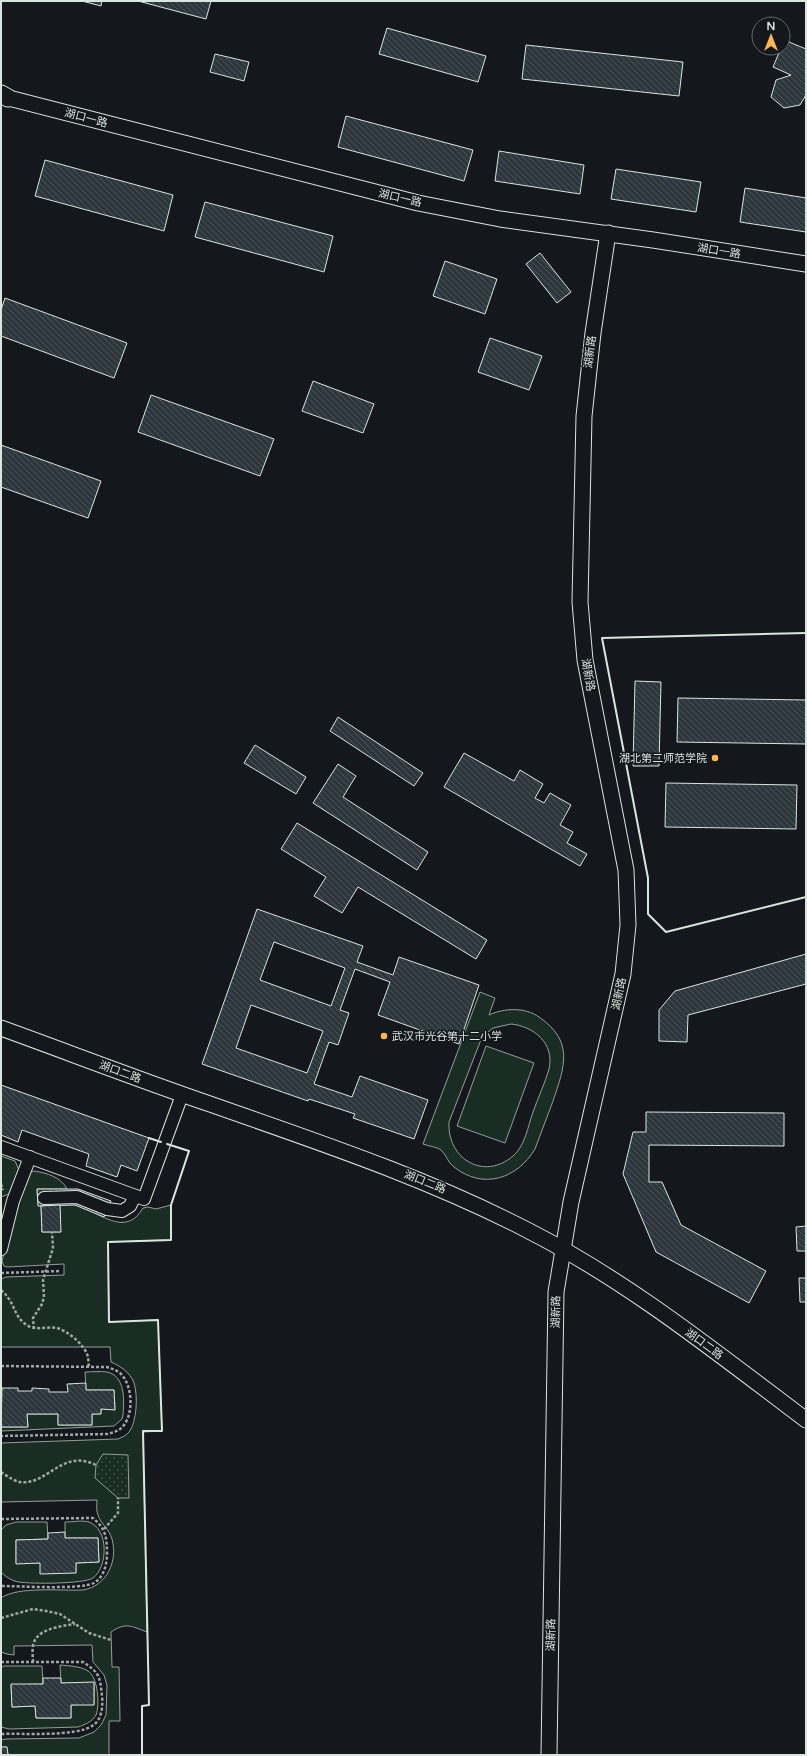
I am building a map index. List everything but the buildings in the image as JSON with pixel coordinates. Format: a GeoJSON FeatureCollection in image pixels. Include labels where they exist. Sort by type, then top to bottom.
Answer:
{"type":"FeatureCollection","features":[{"type":"Feature","properties":{"kind":"street","name":"湖口一路"},"geometry":{"type":"LineString","coordinates":[[3,97],[418,203],[500,219],[608,233],[806,264]]}},
{"type":"Feature","properties":{"kind":"street","name":"湖新路"},"geometry":{"type":"LineString","coordinates":[[549,1755],[556,1292],[571,1202],[624,974],[628,925],[626,870],[585,660],[580,602],[584,416],[593,333],[608,233]]}},
{"type":"Feature","properties":{"kind":"street","name":"湖口二路"},"geometry":{"type":"LineString","coordinates":[[1,1028],[182,1095],[396,1170],[454,1194],[531,1232],[563,1250],[657,1309],[806,1420]]}},
{"type":"Feature","properties":{"kind":"street"},"geometry":{"type":"LineString","coordinates":[[1,1147],[144,1199],[182,1095]]}},
{"type":"Feature","properties":{"kind":"street"},"geometry":{"type":"LineString","coordinates":[[1,1249],[13,1201],[30,1157]]}},
{"type":"Feature","properties":{"kind":"street"},"geometry":{"type":"LineString","coordinates":[[44,1198],[77,1197],[107,1209],[122,1211],[130,1206],[135,1196]]}},
{"type":"Feature","properties":{"kind":"path"},"geometry":{"type":"LineString","coordinates":[[34,1329],[34,1318],[42,1304],[44,1297],[43,1280],[53,1248],[52,1232]]}},
{"type":"Feature","properties":{"kind":"path"},"geometry":{"type":"LineString","coordinates":[[1,1273],[61,1272]]}},
{"type":"Feature","properties":{"kind":"path"},"geometry":{"type":"LineString","coordinates":[[1,1290],[9,1297],[17,1316],[24,1324],[34,1329],[56,1328],[65,1332],[81,1345],[88,1355],[89,1366]]}},
{"type":"Feature","properties":{"kind":"path"},"geometry":{"type":"LineString","coordinates":[[1,1366],[107,1367],[114,1369],[121,1374],[128,1384],[130,1395],[128,1416],[124,1425],[117,1431],[108,1434],[1,1436]]}},
{"type":"Feature","properties":{"kind":"path"},"geometry":{"type":"LineString","coordinates":[[1,1472],[19,1482],[30,1482],[55,1468],[76,1460],[89,1462],[96,1465]]}},
{"type":"Feature","properties":{"kind":"path"},"geometry":{"type":"LineString","coordinates":[[104,1529],[118,1513],[118,1498]]}},
{"type":"Feature","properties":{"kind":"path"},"geometry":{"type":"LineString","coordinates":[[1,1519],[93,1518],[104,1529],[107,1538],[107,1563],[102,1575],[94,1583],[80,1586],[1,1586]]}},
{"type":"Feature","properties":{"kind":"path"},"geometry":{"type":"LineString","coordinates":[[1,1618],[33,1609],[60,1614],[89,1633],[111,1640]]}},
{"type":"Feature","properties":{"kind":"path"},"geometry":{"type":"LineString","coordinates":[[34,1662],[33,1646],[36,1637],[58,1626],[76,1624]]}},
{"type":"Feature","properties":{"kind":"path"},"geometry":{"type":"LineString","coordinates":[[1,1662],[83,1662],[92,1668],[100,1677],[102,1703],[101,1715],[92,1726],[78,1732],[1,1734]]}},
{"type":"Feature","properties":{"kind":"green space"},"geometry":{"type":"Polygon","coordinates":[[[480,992],[495,998],[489,1015],[508,1010],[527,1011],[539,1017],[558,1035],[564,1055],[561,1076],[535,1149],[519,1168],[499,1178],[476,1178],[465,1174],[454,1167],[441,1150],[423,1144],[480,992]],[[511,1024],[493,1028],[482,1037],[449,1122],[450,1135],[454,1146],[461,1156],[469,1162],[479,1166],[490,1166],[502,1163],[517,1152],[526,1136],[533,1112],[546,1080],[550,1060],[549,1051],[534,1032],[519,1025],[511,1024]]]}},
{"type":"Feature","properties":{"kind":"green space"},"geometry":{"type":"Polygon","coordinates":[[[486,1046],[534,1063],[505,1143],[457,1126],[486,1046]]]}},
{"type":"Feature","properties":{"kind":"green space"},"geometry":{"type":"Polygon","coordinates":[[[1,1156],[15,1161],[19,1170],[9,1194],[1,1197],[1,1156]]]}},
{"type":"Feature","properties":{"kind":"green space"},"geometry":{"type":"Polygon","coordinates":[[[34,1171],[53,1176],[61,1181],[67,1189],[37,1189],[38,1205],[41,1206],[42,1232],[60,1232],[60,1205],[75,1205],[102,1217],[120,1222],[128,1221],[136,1217],[143,1208],[148,1207],[156,1209],[171,1205],[171,1240],[108,1242],[109,1322],[158,1320],[162,1431],[143,1432],[147,1632],[137,1628],[125,1626],[111,1632],[112,1667],[119,1667],[120,1721],[109,1721],[109,1755],[8,1755],[7,1747],[1,1747],[1,1740],[6,1739],[79,1738],[94,1732],[101,1725],[106,1715],[107,1685],[104,1675],[93,1662],[92,1645],[14,1646],[14,1655],[1,1652],[1,1598],[9,1594],[29,1590],[83,1590],[91,1588],[104,1578],[109,1571],[112,1564],[113,1547],[111,1535],[97,1513],[97,1500],[1,1502],[1,1443],[118,1439],[127,1434],[132,1428],[136,1408],[134,1383],[127,1373],[111,1362],[110,1347],[1,1347],[1,1279],[6,1277],[64,1275],[64,1264],[7,1267],[4,1266],[2,1261],[17,1202],[30,1172],[34,1171]]]}},
{"type":"Feature","properties":{"kind":"green space"},"geometry":{"type":"Polygon","coordinates":[[[85,1372],[107,1372],[118,1378],[121,1384],[124,1403],[123,1415],[122,1419],[114,1426],[1,1431],[1,1427],[28,1427],[27,1414],[58,1414],[58,1425],[92,1425],[92,1414],[101,1414],[101,1409],[115,1409],[114,1390],[86,1390],[85,1372]]]}},
{"type":"Feature","properties":{"kind":"green space"},"geometry":{"type":"Polygon","coordinates":[[[103,1454],[128,1455],[129,1498],[118,1498],[95,1478],[96,1465],[103,1454]]]}},
{"type":"Feature","properties":{"kind":"green space"},"geometry":{"type":"Polygon","coordinates":[[[87,1521],[96,1526],[103,1540],[104,1557],[102,1566],[93,1578],[79,1581],[25,1583],[5,1576],[1,1572],[1,1530],[6,1525],[16,1522],[47,1522],[48,1539],[16,1540],[16,1563],[40,1563],[76,1573],[76,1563],[99,1562],[98,1538],[65,1538],[65,1522],[87,1521]]]}},
{"type":"Feature","properties":{"kind":"green space"},"geometry":{"type":"Polygon","coordinates":[[[60,1665],[82,1668],[88,1671],[94,1679],[98,1705],[96,1715],[92,1720],[78,1727],[9,1729],[1,1727],[1,1668],[4,1666],[42,1666],[43,1684],[11,1685],[12,1707],[35,1706],[36,1718],[71,1718],[71,1705],[94,1704],[94,1683],[61,1683],[60,1665]]]}},
{"type":"Feature","properties":{"kind":"wall"},"geometry":{"type":"LineString","coordinates":[[806,633],[602,638],[648,878],[648,914],[666,932],[806,897]]}},
{"type":"Feature","properties":{"kind":"wall"},"geometry":{"type":"LineString","coordinates":[[149,1138],[161,1142]]}},
{"type":"Feature","properties":{"kind":"wall"},"geometry":{"type":"LineString","coordinates":[[142,1755],[142,1706],[149,1705],[143,1431],[162,1431],[158,1320],[109,1322],[108,1242],[171,1240],[171,1205],[189,1151],[167,1144]]}},
{"type":"Feature","properties":{"kind":"place","name":"湖北第二师范学院"},"geometry":{"type":"Point","coordinates":[715,758]}},
{"type":"Feature","properties":{"kind":"place","name":"武汉市光谷第十二小学"},"geometry":{"type":"Point","coordinates":[384,1036]}}]}
